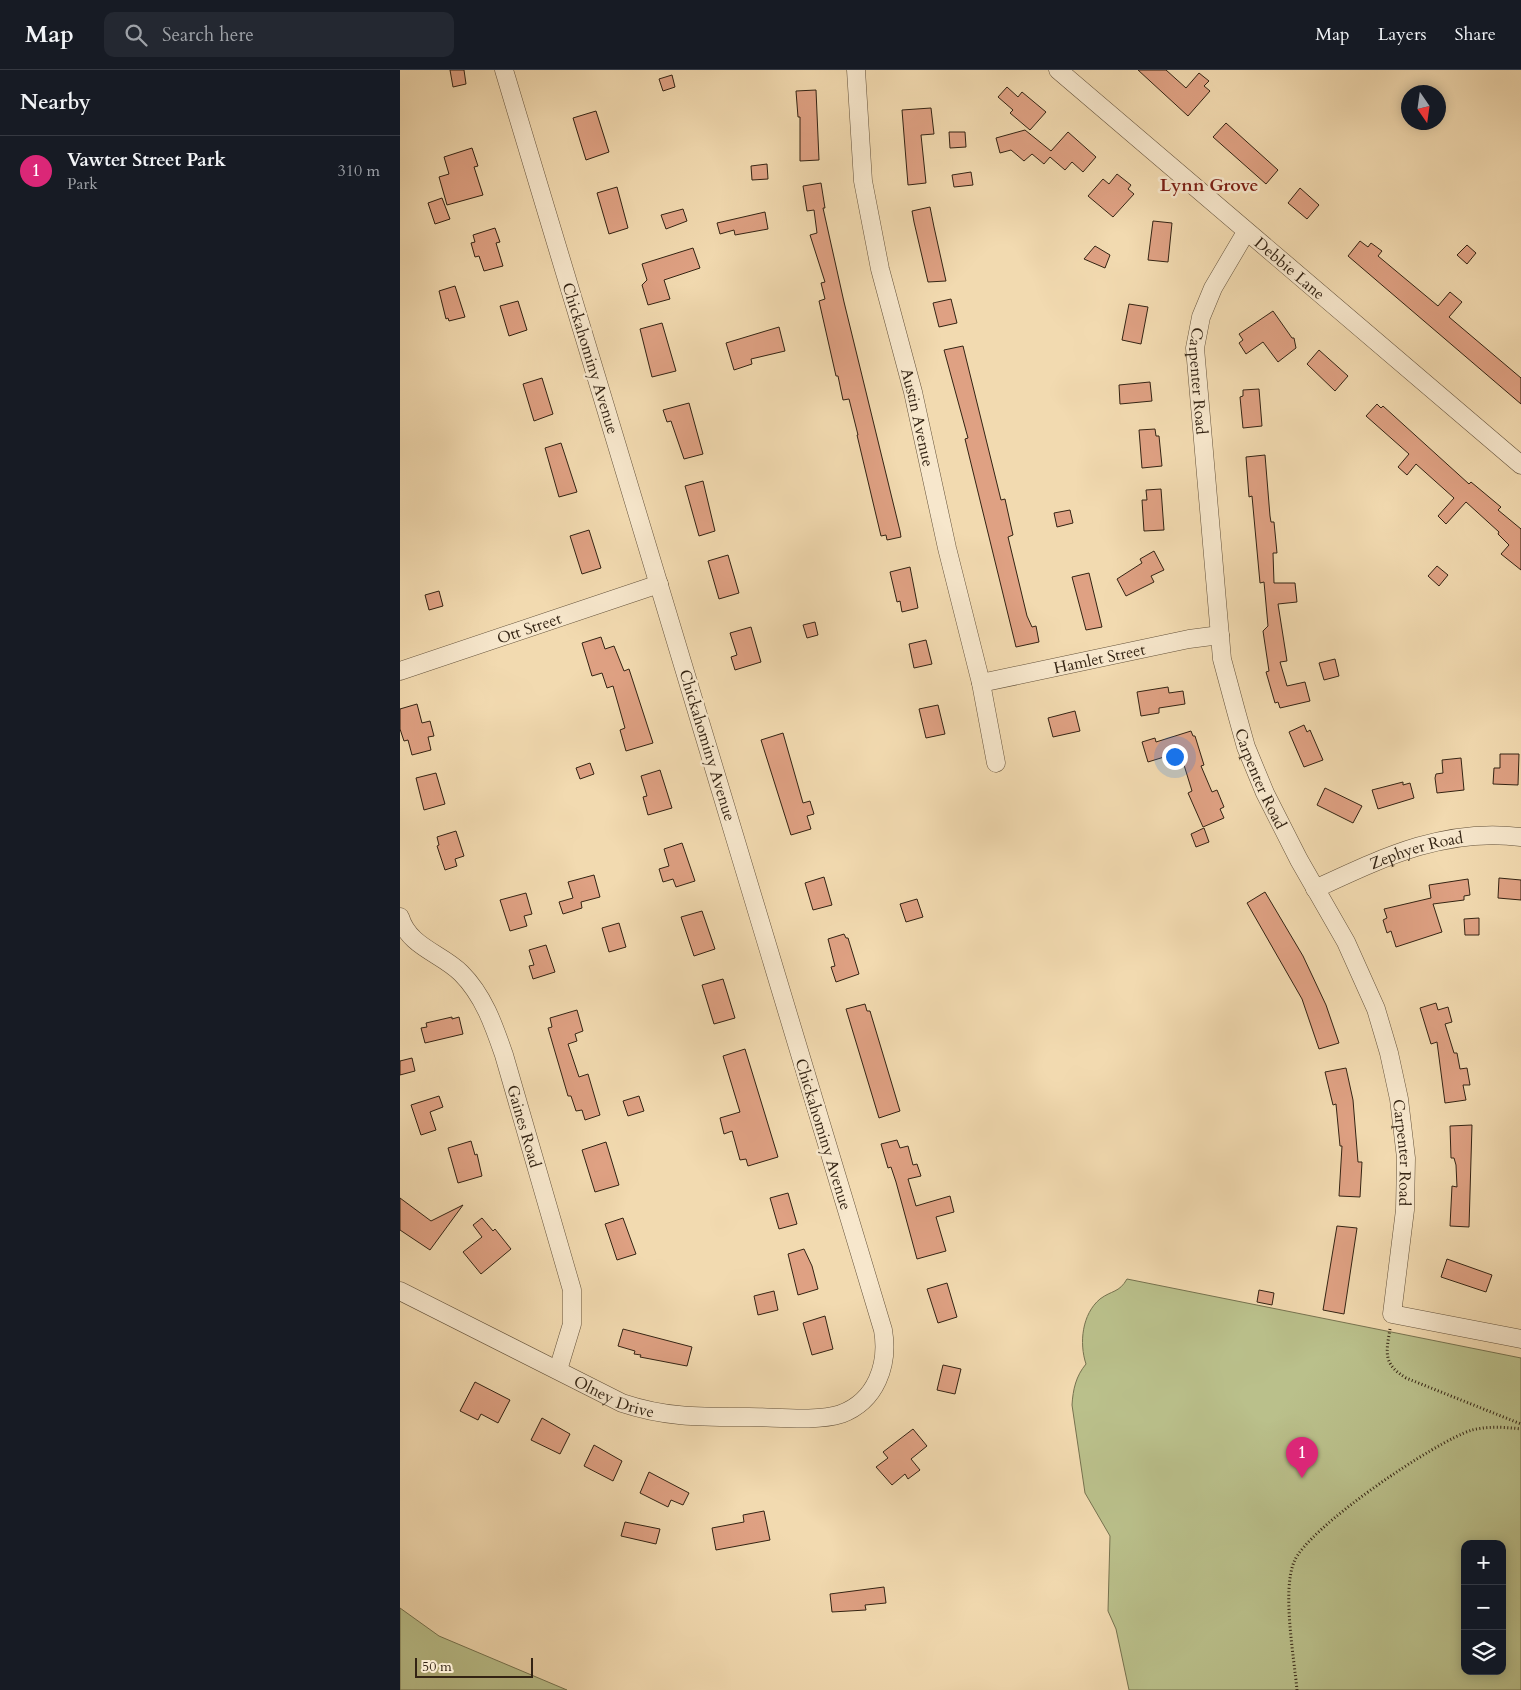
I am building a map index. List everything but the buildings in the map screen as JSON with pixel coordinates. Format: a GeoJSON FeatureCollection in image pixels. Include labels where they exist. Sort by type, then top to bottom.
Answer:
{"type":"FeatureCollection","features":[{"type":"Feature","properties":{"kind":"street","name":"Chickahominy Avenue"},"geometry":{"type":"LineString","coordinates":[[504,70],[883,1330],[884,1360],[880,1376],[872,1392],[864,1400],[847,1410]]}},
{"type":"Feature","properties":{"kind":"street","name":"Austin Avenue"},"geometry":{"type":"LineString","coordinates":[[856,70],[863,181],[880,269],[913,392],[947,548],[981,683],[996,763]]}},
{"type":"Feature","properties":{"kind":"street","name":"Debbie Lane"},"geometry":{"type":"LineString","coordinates":[[1058,70],[1521,465]]}},
{"type":"Feature","properties":{"kind":"street","name":"Carpenter Road"},"geometry":{"type":"LineString","coordinates":[[1246,232],[1213,288],[1200,316],[1195,348],[1222,659],[1246,747],[1265,793],[1346,942],[1366,984],[1389,1053],[1399,1099],[1406,1158],[1406,1210],[1392,1314]]}},
{"type":"Feature","properties":{"kind":"street","name":"Ott Street"},"geometry":{"type":"LineString","coordinates":[[400,672],[659,584]]}},
{"type":"Feature","properties":{"kind":"street","name":"Hamlet Street"},"geometry":{"type":"LineString","coordinates":[[981,683],[1189,638],[1220,635]]}},
{"type":"Feature","properties":{"kind":"street","name":"Zephyer Road"},"geometry":{"type":"LineString","coordinates":[[1316,889],[1369,864],[1442,839],[1481,836],[1521,837]]}},
{"type":"Feature","properties":{"kind":"street","name":"Gaines Road"},"geometry":{"type":"LineString","coordinates":[[400,917],[405,938],[450,963],[474,987],[491,1019],[504,1055],[546,1192],[572,1290],[572,1324],[558,1370]]}},
{"type":"Feature","properties":{"kind":"street","name":"Olney Drive"},"geometry":{"type":"LineString","coordinates":[[400,1291],[622,1403],[646,1411],[675,1416],[809,1417],[841,1414],[847,1410]]}},
{"type":"Feature","properties":{"kind":"street"},"geometry":{"type":"LineString","coordinates":[[1392,1314],[1521,1339]]}},
{"type":"Feature","properties":{"kind":"path"},"geometry":{"type":"LineString","coordinates":[[1392,1314],[1387,1354],[1394,1371],[1406,1378],[1521,1424]]}},
{"type":"Feature","properties":{"kind":"path"},"geometry":{"type":"LineString","coordinates":[[1297,1690],[1290,1612],[1290,1580],[1293,1562],[1303,1545],[1328,1522],[1423,1454],[1446,1440],[1484,1428],[1521,1429]]}},
{"type":"Feature","properties":{"kind":"green space"},"geometry":{"type":"Polygon","coordinates":[[[1127,1279],[1521,1358],[1521,1690],[1129,1690],[1116,1629],[1108,1611],[1110,1536],[1085,1493],[1072,1405],[1076,1383],[1086,1364],[1083,1338],[1089,1313],[1100,1299],[1118,1289],[1127,1279]]]}},
{"type":"Feature","properties":{"kind":"green space"},"geometry":{"type":"Polygon","coordinates":[[[400,1608],[439,1636],[567,1690],[400,1690],[400,1608]]]}},
{"type":"Feature","properties":{"kind":"place","name":"Vawter Street Park"},"geometry":{"type":"Point","coordinates":[1302,1478]}},
{"type":"Feature","properties":{"kind":"district","name":"Lynn Grove"},"geometry":{"type":"Point","coordinates":[1209,185]}}]}
